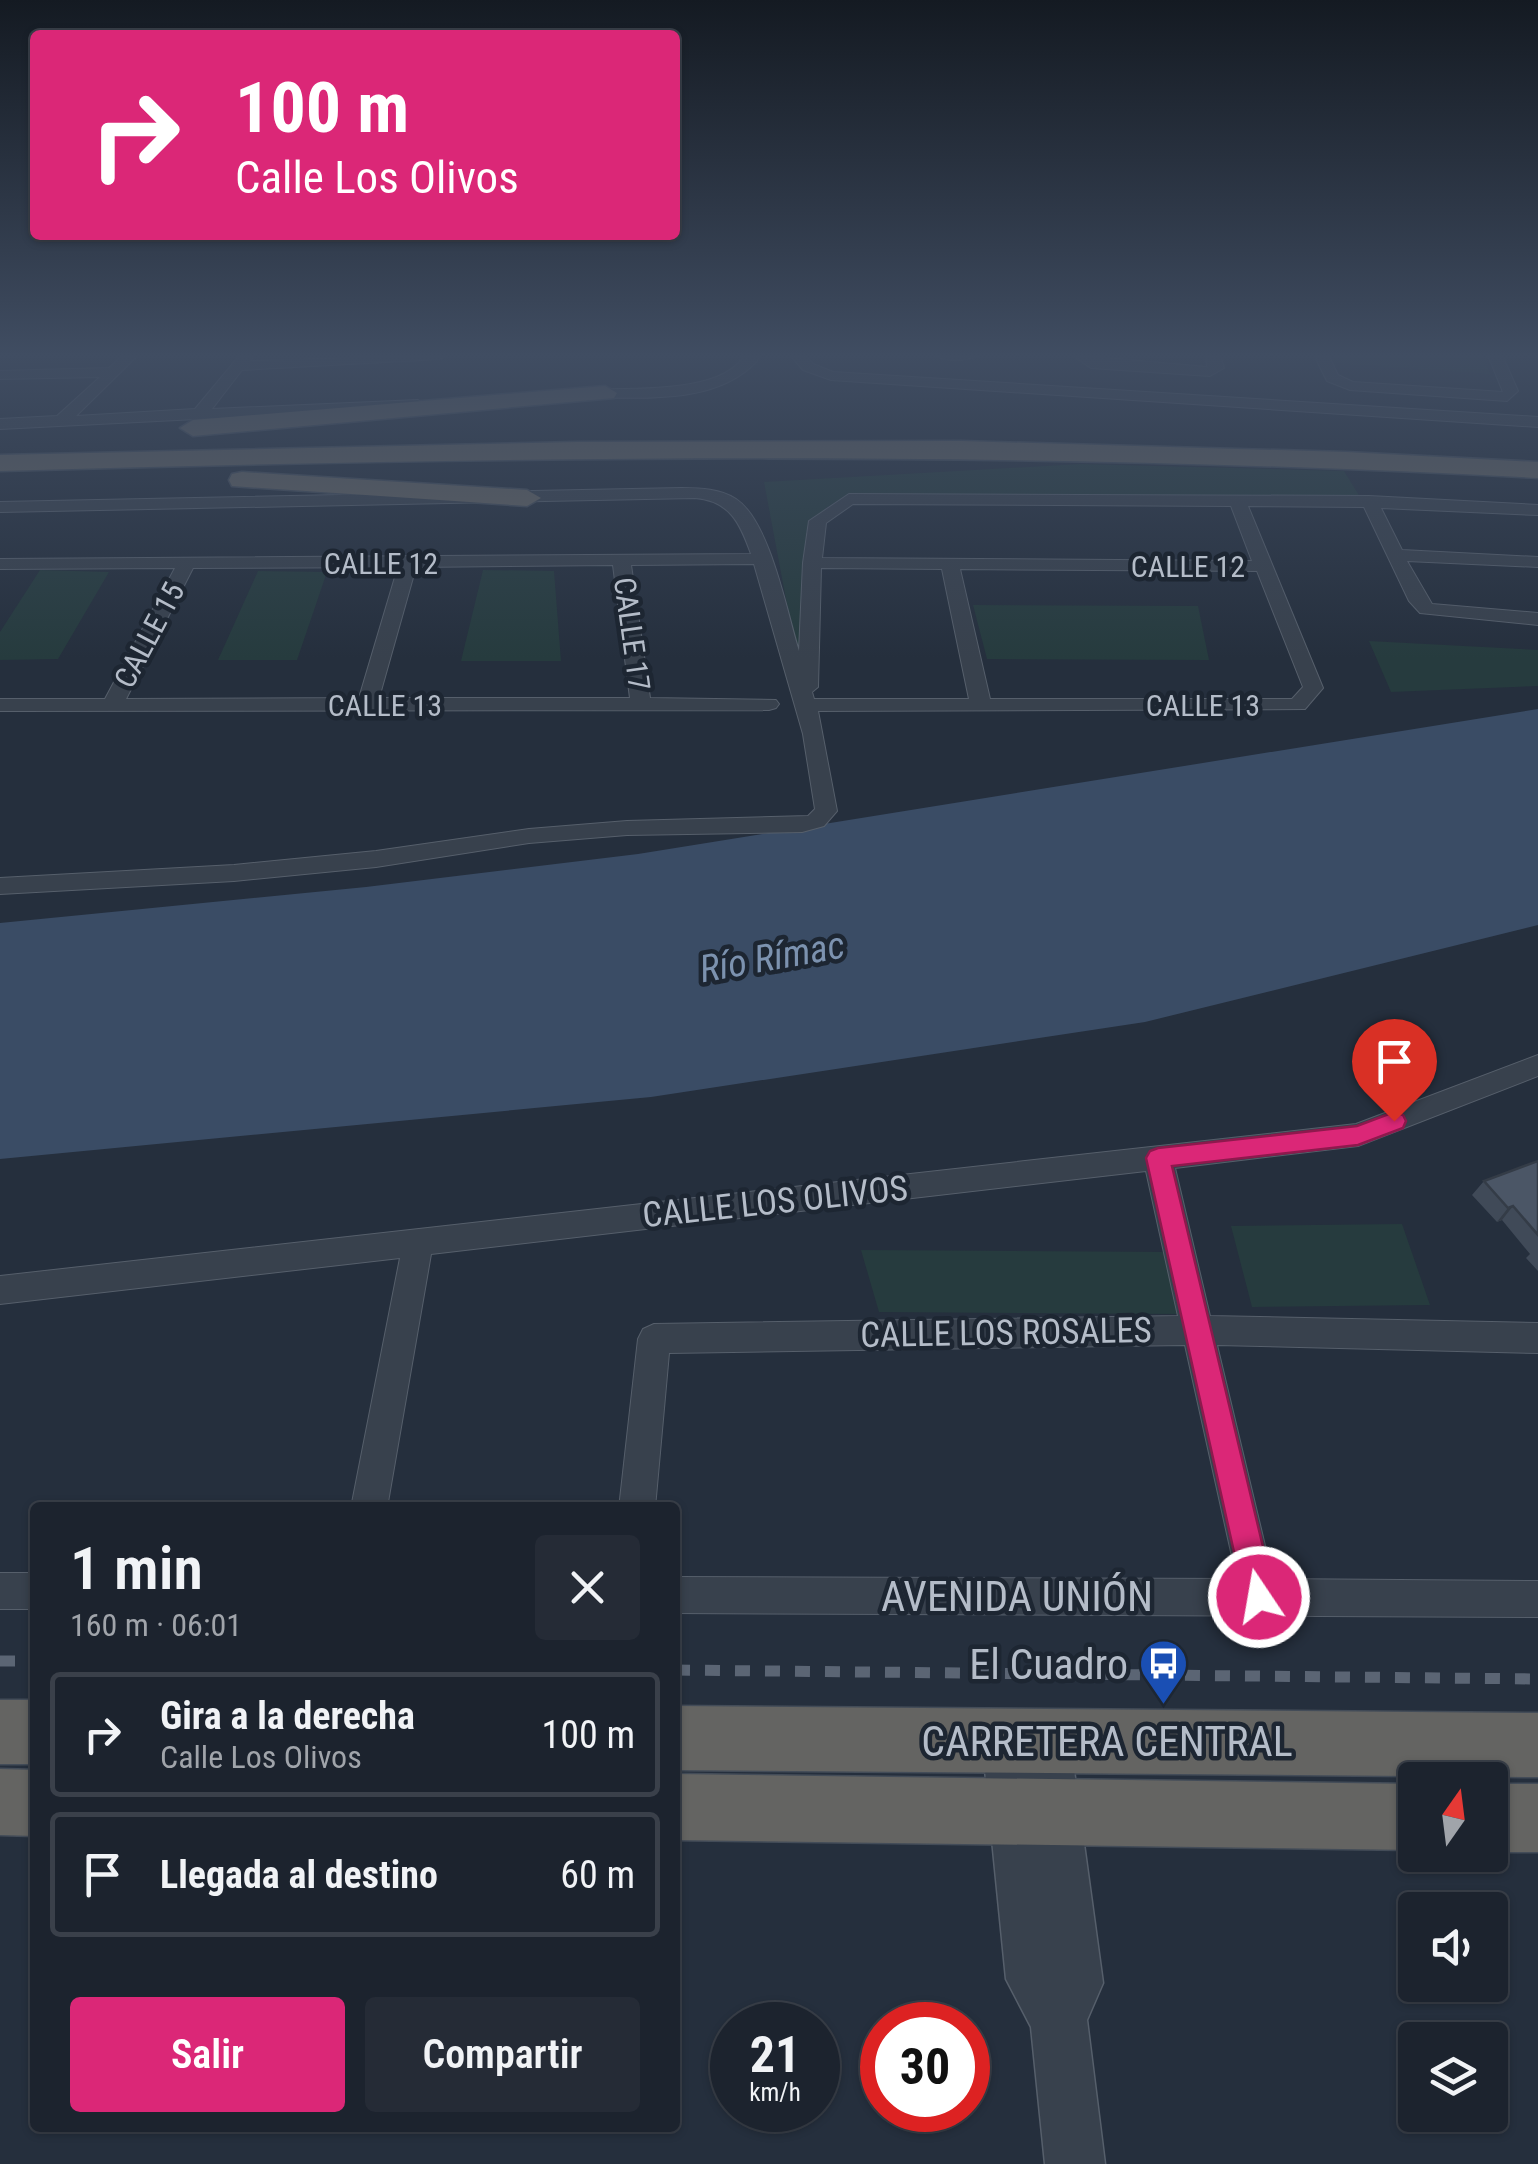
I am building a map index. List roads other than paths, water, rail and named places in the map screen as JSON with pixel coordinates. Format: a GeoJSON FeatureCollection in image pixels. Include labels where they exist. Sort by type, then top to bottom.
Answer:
{"type":"FeatureCollection","features":[{"type":"Feature","properties":{"kind":"highway"},"geometry":{"type":"LineString","coordinates":[[85,456],[527,498]]}},
{"type":"Feature","properties":{"kind":"highway"},"geometry":{"type":"LineString","coordinates":[[1213,456],[1538,470]]}},
{"type":"Feature","properties":{"kind":"highway"},"geometry":{"type":"LineString","coordinates":[[0,1732],[30,1732]]}},
{"type":"Feature","properties":{"kind":"highway","name":"CARRETERA CENTRAL"},"geometry":{"type":"LineString","coordinates":[[680,1738],[1538,1745]]}},
{"type":"Feature","properties":{"kind":"highway"},"geometry":{"type":"LineString","coordinates":[[0,1802],[30,1803]]}},
{"type":"Feature","properties":{"kind":"highway","name":"CARRETERA CENTRAL"},"geometry":{"type":"LineString","coordinates":[[680,1808],[1398,1817]]}},
{"type":"Feature","properties":{"kind":"highway"},"geometry":{"type":"LineString","coordinates":[[1508,1818],[1538,1818]]}},
{"type":"Feature","properties":{"kind":"street"},"geometry":{"type":"LineString","coordinates":[[0,507],[699,494],[719,498],[738,510],[761,559],[807,706],[824,778],[826,811],[816,821],[802,825],[628,828],[529,836],[376,859],[234,873],[0,886]]}},
{"type":"Feature","properties":{"kind":"street"},"geometry":{"type":"LineString","coordinates":[[807,706],[812,564],[818,522],[849,499],[1370,501],[1538,510]]}},
{"type":"Feature","properties":{"kind":"street"},"geometry":{"type":"LineString","coordinates":[[1237,500],[1264,566]]}},
{"type":"Feature","properties":{"kind":"street"},"geometry":{"type":"LineString","coordinates":[[1370,501],[1418,601],[1427,609],[1538,619]]}},
{"type":"Feature","properties":{"kind":"street"},"geometry":{"type":"LineString","coordinates":[[0,529],[26,506]]}},
{"type":"Feature","properties":{"kind":"street"},"geometry":{"type":"LineString","coordinates":[[1395,555],[1538,562]]}},
{"type":"Feature","properties":{"kind":"street","name":"CALLE 12"},"geometry":{"type":"LineString","coordinates":[[0,564],[761,559]]}},
{"type":"Feature","properties":{"kind":"street","name":"CALLE 17"},"geometry":{"type":"LineString","coordinates":[[622,562],[642,705]]}},
{"type":"Feature","properties":{"kind":"street"},"geometry":{"type":"LineString","coordinates":[[367,706],[408,563]]}},
{"type":"Feature","properties":{"kind":"street","name":"CALLE 15"},"geometry":{"type":"LineString","coordinates":[[112,706],[186,564]]}},
{"type":"Feature","properties":{"kind":"street","name":"CALLE 12"},"geometry":{"type":"LineString","coordinates":[[812,564],[1264,566]]}},
{"type":"Feature","properties":{"kind":"street"},"geometry":{"type":"LineString","coordinates":[[950,566],[980,706]]}},
{"type":"Feature","properties":{"kind":"street","name":"CALLE 13"},"geometry":{"type":"LineString","coordinates":[[807,706],[1298,706],[1313,688],[1264,566]]}},
{"type":"Feature","properties":{"kind":"street","name":"CALLE 13"},"geometry":{"type":"LineString","coordinates":[[0,706],[769,704]]}},
{"type":"Feature","properties":{"kind":"street","name":"CALLE LOS OLIVOS"},"geometry":{"type":"LineString","coordinates":[[0,1290],[1358,1135],[1538,1065]]}},
{"type":"Feature","properties":{"kind":"street"},"geometry":{"type":"LineString","coordinates":[[1158,1158],[1201,1330],[1259,1597]]}},
{"type":"Feature","properties":{"kind":"street"},"geometry":{"type":"LineString","coordinates":[[369,1502],[418,1242]]}},
{"type":"Feature","properties":{"kind":"street","name":"CALLE LOS ROSALES"},"geometry":{"type":"LineString","coordinates":[[638,1502],[654,1339],[1201,1330],[1538,1338]]}},
{"type":"Feature","properties":{"kind":"street"},"geometry":{"type":"LineString","coordinates":[[0,1591],[30,1591]]}},
{"type":"Feature","properties":{"kind":"street","name":"AVENIDA UNIÓN"},"geometry":{"type":"LineString","coordinates":[[680,1594],[1538,1599]]}},
{"type":"Feature","properties":{"kind":"street"},"geometry":{"type":"LineString","coordinates":[[1026,1741],[1034,1811],[1034,1979],[1059,2020],[1075,2164]]}},
{"type":"Feature","properties":{"kind":"water","name":"Río Rímac"},"geometry":{"type":"Polygon","coordinates":[[[1538,709],[1538,925],[1145,1022],[651,1097],[0,1159],[0,923],[366,887],[638,854],[1538,709]]]}},
{"type":"Feature","properties":{"kind":"railway"},"geometry":{"type":"LineString","coordinates":[[0,1661],[30,1661]]}},
{"type":"Feature","properties":{"kind":"railway"},"geometry":{"type":"LineString","coordinates":[[680,1670],[1538,1679]]}},
{"type":"Feature","properties":{"kind":"place","name":"El Cuadro"},"geometry":{"type":"Point","coordinates":[1163,1706]}}]}
